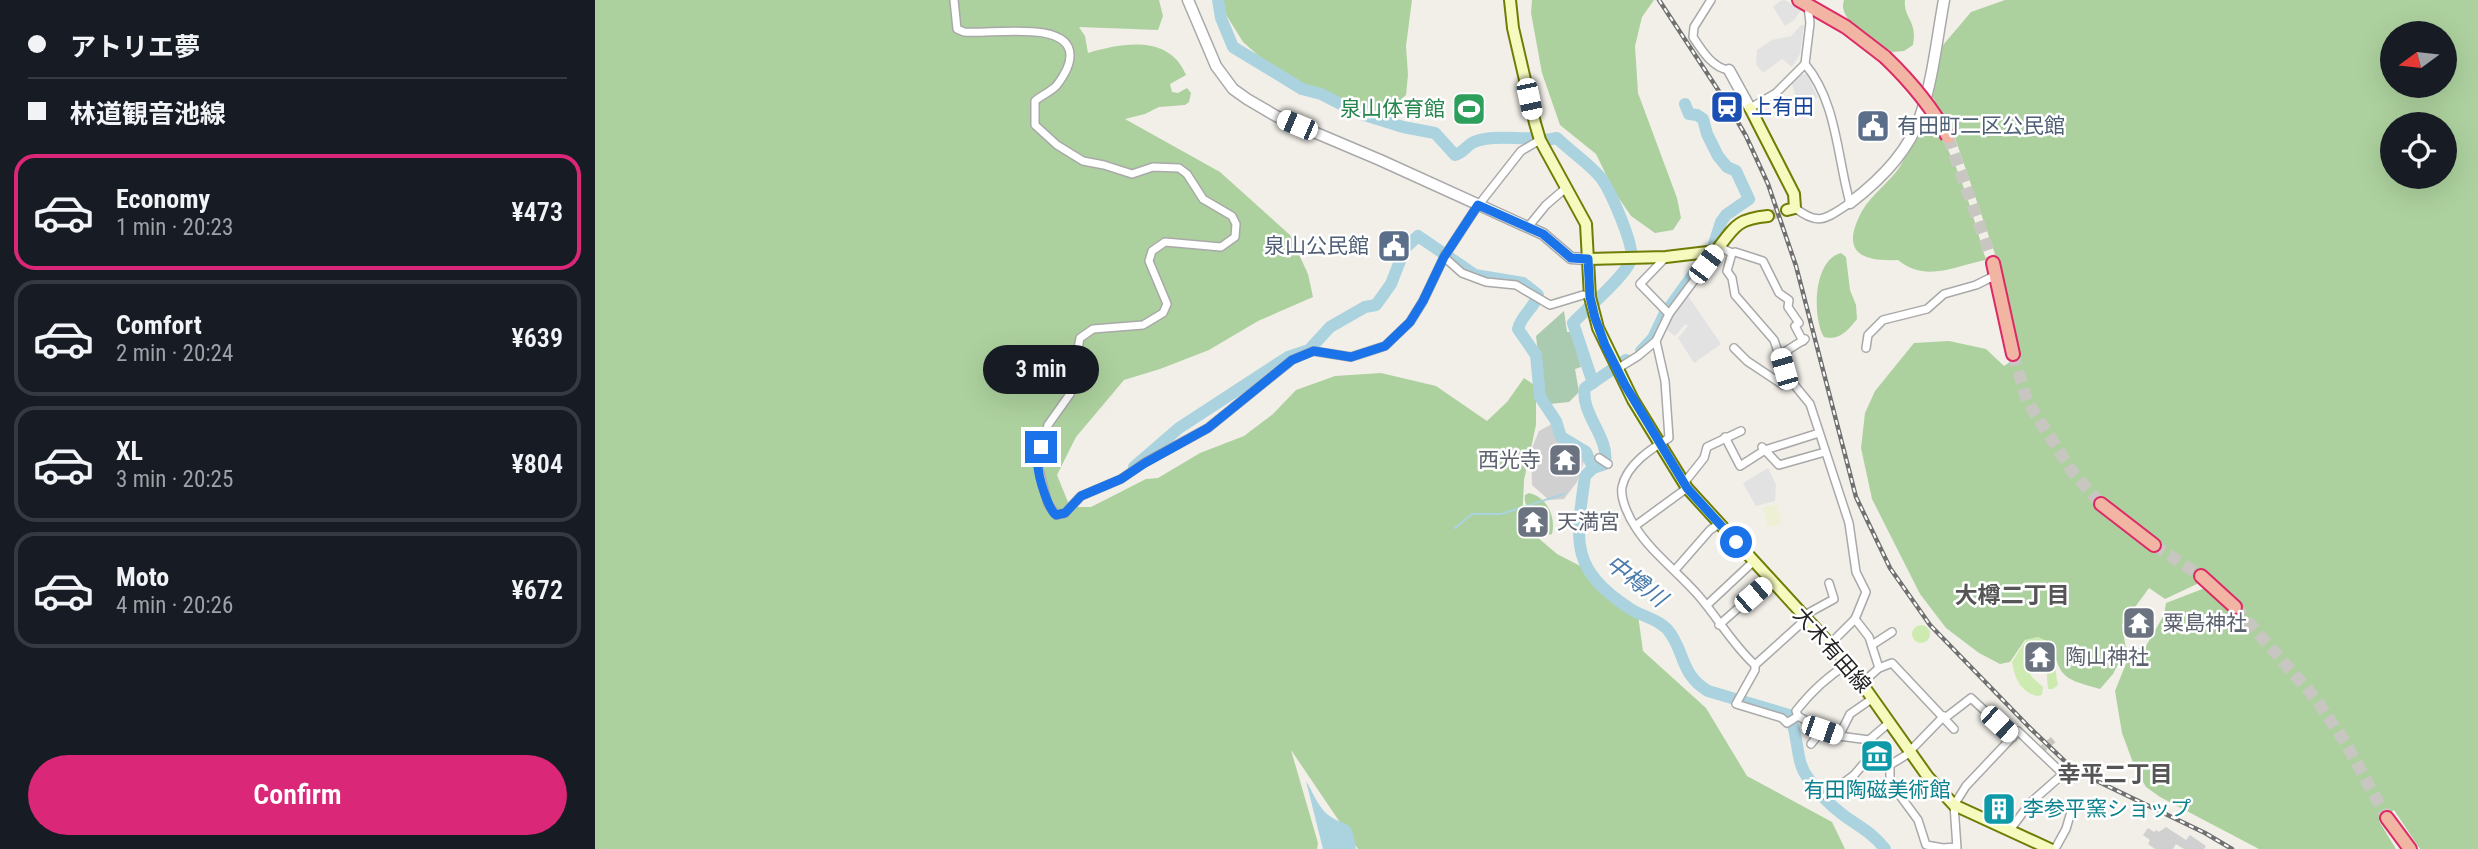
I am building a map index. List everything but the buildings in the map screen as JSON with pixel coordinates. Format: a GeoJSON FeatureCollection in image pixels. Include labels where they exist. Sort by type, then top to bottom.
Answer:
{"type":"FeatureCollection","features":[{"type":"Feature","properties":{"kind":"highway"},"geometry":{"type":"LineString","coordinates":[[1806,2],[1846,27],[1885,57],[1920,95],[1948,137]]}},
{"type":"Feature","properties":{"kind":"highway"},"geometry":{"type":"LineString","coordinates":[[1994,269],[2013,354]]}},
{"type":"Feature","properties":{"kind":"highway"},"geometry":{"type":"LineString","coordinates":[[2101,504],[2154,545]]}},
{"type":"Feature","properties":{"kind":"highway"},"geometry":{"type":"LineString","coordinates":[[2201,576],[2235,607]]}},
{"type":"Feature","properties":{"kind":"highway"},"geometry":{"type":"LineString","coordinates":[[2387,818],[2410,849]]}},
{"type":"Feature","properties":{"kind":"main road","name":"大木有田線"},"geometry":{"type":"LineString","coordinates":[[1510,0],[1513,28],[1540,140],[1586,225],[1590,297],[1595,318],[1617,369],[1685,485],[1847,664],[1928,777],[1954,805],[2050,849]]}},
{"type":"Feature","properties":{"kind":"main road"},"geometry":{"type":"LineString","coordinates":[[1751,108],[1794,194],[1791,209]]}},
{"type":"Feature","properties":{"kind":"main road"},"geometry":{"type":"LineString","coordinates":[[1588,259],[1665,257],[1718,249],[1735,226],[1753,216],[1768,216]]}},
{"type":"Feature","properties":{"kind":"street"},"geometry":{"type":"LineString","coordinates":[[954,0],[957,29],[964,32],[1031,31],[1051,33],[1066,41],[1070,50],[1070,62],[1056,86],[1035,101],[1034,112],[1035,125],[1057,145],[1083,161],[1132,174],[1153,167],[1179,168],[1187,174],[1203,199],[1232,216],[1235,224],[1235,237],[1221,247],[1165,242],[1152,251],[1149,261],[1167,304],[1163,313],[1154,320],[1143,326],[1093,329],[1080,338],[1076,359],[1077,376],[1070,394],[1048,425],[1038,466],[1048,504],[1056,515],[1065,513],[1081,496],[1121,479],[1208,428],[1292,360],[1314,351],[1351,357],[1385,346],[1410,322],[1449,247],[1478,205],[1521,151],[1540,140]]}},
{"type":"Feature","properties":{"kind":"street"},"geometry":{"type":"LineString","coordinates":[[1188,0],[1216,66],[1233,89],[1276,116],[1543,234],[1571,258],[1588,259]]}},
{"type":"Feature","properties":{"kind":"street"},"geometry":{"type":"LineString","coordinates":[[1711,0],[1694,27],[1693,37],[1716,65],[1729,71],[1751,108],[1776,93],[1805,64],[1810,23],[1806,2]]}},
{"type":"Feature","properties":{"kind":"street"},"geometry":{"type":"LineString","coordinates":[[1791,209],[1814,220],[1821,220],[1868,189],[1895,162],[1920,118],[1944,0]]}},
{"type":"Feature","properties":{"kind":"street"},"geometry":{"type":"LineString","coordinates":[[1805,64],[1816,78],[1827,102],[1850,203]]}},
{"type":"Feature","properties":{"kind":"street"},"geometry":{"type":"LineString","coordinates":[[1528,228],[1546,205],[1567,187]]}},
{"type":"Feature","properties":{"kind":"street"},"geometry":{"type":"LineString","coordinates":[[1444,257],[1478,205]]}},
{"type":"Feature","properties":{"kind":"street"},"geometry":{"type":"LineString","coordinates":[[1617,369],[1655,341],[1667,313],[1718,249],[1763,261],[1779,293],[1789,300],[1787,309],[1800,323],[1795,326],[1804,340],[1780,355]]}},
{"type":"Feature","properties":{"kind":"street"},"geometry":{"type":"LineString","coordinates":[[1732,253],[1727,271],[1732,278],[1735,295],[1774,340],[1792,382],[1810,404],[1849,523],[1856,572],[1866,592],[1855,619],[1830,644]]}},
{"type":"Feature","properties":{"kind":"street"},"geometry":{"type":"LineString","coordinates":[[1444,257],[1462,273],[1486,282],[1516,285],[1550,305],[1583,295]]}},
{"type":"Feature","properties":{"kind":"street"},"geometry":{"type":"LineString","coordinates":[[1665,257],[1640,284],[1667,313]]}},
{"type":"Feature","properties":{"kind":"street"},"geometry":{"type":"LineString","coordinates":[[1867,348],[1868,335],[1883,320],[1927,309],[1944,294],[1976,285],[1994,269]]}},
{"type":"Feature","properties":{"kind":"street"},"geometry":{"type":"LineString","coordinates":[[1655,341],[1665,381],[1669,438],[1643,454],[1623,486],[1622,493],[1635,526],[1707,605],[1732,642],[1755,665]]}},
{"type":"Feature","properties":{"kind":"street"},"geometry":{"type":"LineString","coordinates":[[1734,348],[1747,361],[1783,386],[1792,382]]}},
{"type":"Feature","properties":{"kind":"street"},"geometry":{"type":"LineString","coordinates":[[1635,526],[1685,485],[1704,458],[1707,447],[1741,430]]}},
{"type":"Feature","properties":{"kind":"street"},"geometry":{"type":"LineString","coordinates":[[1725,437],[1740,466],[1763,449],[1819,433]]}},
{"type":"Feature","properties":{"kind":"street"},"geometry":{"type":"LineString","coordinates":[[1763,449],[1779,465],[1825,452]]}},
{"type":"Feature","properties":{"kind":"street"},"geometry":{"type":"LineString","coordinates":[[1599,458],[1608,464]]}},
{"type":"Feature","properties":{"kind":"street"},"geometry":{"type":"LineString","coordinates":[[1675,570],[1710,530],[1719,524]]}},
{"type":"Feature","properties":{"kind":"street"},"geometry":{"type":"LineString","coordinates":[[1707,605],[1754,561]]}},
{"type":"Feature","properties":{"kind":"street"},"geometry":{"type":"LineString","coordinates":[[1719,625],[1770,580]]}},
{"type":"Feature","properties":{"kind":"street"},"geometry":{"type":"LineString","coordinates":[[1829,583],[1834,599],[1804,618],[1755,665],[1755,670],[1736,704],[1783,718],[1787,723],[1828,676],[1847,664]]}},
{"type":"Feature","properties":{"kind":"street"},"geometry":{"type":"LineString","coordinates":[[1855,619],[1863,627],[1872,645],[1879,668]]}},
{"type":"Feature","properties":{"kind":"street"},"geometry":{"type":"LineString","coordinates":[[1872,645],[1892,632]]}},
{"type":"Feature","properties":{"kind":"street"},"geometry":{"type":"LineString","coordinates":[[1862,683],[1879,668],[1892,663],[1955,729]]}},
{"type":"Feature","properties":{"kind":"street"},"geometry":{"type":"LineString","coordinates":[[1839,736],[1850,714],[1873,698]]}},
{"type":"Feature","properties":{"kind":"street"},"geometry":{"type":"LineString","coordinates":[[1890,765],[1910,752],[1945,717],[1971,698],[2013,737]]}},
{"type":"Feature","properties":{"kind":"street"},"geometry":{"type":"LineString","coordinates":[[1794,718],[1839,736],[1869,740],[1880,745],[1886,751],[1890,765],[1890,782],[1918,820],[1926,845],[1934,848],[1957,848],[1954,805],[1966,786],[2018,731],[2063,774],[2030,803],[2010,830]]}},
{"type":"Feature","properties":{"kind":"street"},"geometry":{"type":"LineString","coordinates":[[1869,740],[1890,722]]}},
{"type":"Feature","properties":{"kind":"street"},"geometry":{"type":"LineString","coordinates":[[1811,744],[1822,730]]}},
{"type":"Feature","properties":{"kind":"street"},"geometry":{"type":"LineString","coordinates":[[1826,796],[1854,775],[1880,745]]}},
{"type":"Feature","properties":{"kind":"street"},"geometry":{"type":"LineString","coordinates":[[2055,849],[2062,840],[2073,805]]}},
{"type":"Feature","properties":{"kind":"shaded area"},"geometry":{"type":"Polygon","coordinates":[[[1785,0],[1801,10],[1794,20],[1785,26],[1773,7],[1785,0]]]}},
{"type":"Feature","properties":{"kind":"shaded area"},"geometry":{"type":"Polygon","coordinates":[[[1804,25],[1800,54],[1792,67],[1782,59],[1763,73],[1756,64],[1757,50],[1772,40],[1791,36],[1804,25]]]}},
{"type":"Feature","properties":{"kind":"shaded area"},"geometry":{"type":"Polygon","coordinates":[[[1807,74],[1818,98],[1797,100],[1791,81],[1797,76],[1807,74]]]}},
{"type":"Feature","properties":{"kind":"shaded area"},"geometry":{"type":"Polygon","coordinates":[[[1688,296],[1721,344],[1694,363],[1678,338],[1688,326],[1685,324],[1675,336],[1666,329],[1672,314],[1688,296]]]}},
{"type":"Feature","properties":{"kind":"shaded area"},"geometry":{"type":"Polygon","coordinates":[[[1552,424],[1560,440],[1565,445],[1580,449],[1585,458],[1577,482],[1564,499],[1549,500],[1532,485],[1531,450],[1539,431],[1552,424]]]}},
{"type":"Feature","properties":{"kind":"shaded area"},"geometry":{"type":"Polygon","coordinates":[[[1768,468],[1776,485],[1775,501],[1756,506],[1743,483],[1768,468]]]}},
{"type":"Feature","properties":{"kind":"shaded area"},"geometry":{"type":"Polygon","coordinates":[[[1533,513],[1539,515],[1539,527],[1533,529],[1527,527],[1525,521],[1527,515],[1533,513]]]}},
{"type":"Feature","properties":{"kind":"shaded area"},"geometry":{"type":"Polygon","coordinates":[[[2166,827],[2186,840],[2190,835],[2206,846],[2204,849],[2184,849],[2176,844],[2173,849],[2155,849],[2148,844],[2150,840],[2143,835],[2148,828],[2159,832],[2166,827]]]}},
{"type":"Feature","properties":{"kind":"green space"},"geometry":{"type":"Polygon","coordinates":[[[595,0],[1159,0],[1163,16],[1158,30],[1079,27],[1085,36],[1088,53],[1115,46],[1143,45],[1156,47],[1178,62],[1186,75],[1170,84],[1172,92],[1178,93],[1187,88],[1191,93],[1189,102],[1185,105],[1159,107],[1125,119],[1220,172],[1290,235],[1308,274],[1313,297],[1258,321],[1209,350],[1124,380],[1076,437],[1057,475],[1070,507],[1091,507],[1146,479],[1158,478],[1200,453],[1244,436],[1273,414],[1296,390],[1335,376],[1381,373],[1436,386],[1487,421],[1507,402],[1524,378],[1536,386],[1536,425],[1524,480],[1522,524],[1557,554],[1594,573],[1638,615],[1643,651],[1706,708],[1747,776],[1832,822],[1845,849],[1358,849],[1291,750],[1318,843],[1317,849],[595,849],[595,0]]]}},
{"type":"Feature","properties":{"kind":"green space"},"geometry":{"type":"Polygon","coordinates":[[[1217,0],[1412,0],[1406,46],[1406,95],[1388,111],[1373,111],[1280,75],[1243,42],[1217,0]]]}},
{"type":"Feature","properties":{"kind":"green space"},"geometry":{"type":"Polygon","coordinates":[[[1532,0],[1654,0],[1642,17],[1635,46],[1638,93],[1677,198],[1681,218],[1673,230],[1655,233],[1631,216],[1614,191],[1596,154],[1560,125],[1542,73],[1531,13],[1532,0]]]}},
{"type":"Feature","properties":{"kind":"green space"},"geometry":{"type":"Polygon","coordinates":[[[1844,0],[1905,0],[1906,11],[1914,30],[1913,45],[1904,51],[1892,52],[1851,23],[1843,8],[1844,0]]]}},
{"type":"Feature","properties":{"kind":"green space"},"geometry":{"type":"Polygon","coordinates":[[[2005,0],[2478,0],[2478,849],[2420,849],[2394,810],[2379,821],[2396,849],[2259,849],[2146,787],[2135,768],[2122,733],[2115,691],[2131,651],[2146,646],[2164,615],[2166,603],[2205,588],[2232,614],[2240,601],[2204,572],[2197,584],[2165,599],[2149,588],[2122,625],[2126,649],[2113,674],[2100,689],[2066,676],[2058,665],[2052,644],[2038,637],[2025,640],[2010,662],[2000,664],[1979,653],[1946,628],[1920,594],[1872,499],[1861,448],[1865,413],[1875,391],[1914,343],[1949,341],[1986,349],[2004,366],[2019,356],[1996,257],[1955,138],[1931,94],[1938,51],[1971,12],[2005,0]]]}},
{"type":"Feature","properties":{"kind":"green space"},"geometry":{"type":"Polygon","coordinates":[[[1928,126],[1937,133],[1955,165],[1986,260],[1930,272],[1919,271],[1898,260],[1863,256],[1857,251],[1853,235],[1862,211],[1901,165],[1917,134],[1928,126]]]}},
{"type":"Feature","properties":{"kind":"green space"},"geometry":{"type":"Polygon","coordinates":[[[1841,253],[1846,257],[1857,319],[1847,331],[1830,338],[1824,337],[1820,328],[1817,290],[1825,266],[1841,253]]]}},
{"type":"Feature","properties":{"kind":"green space"},"geometry":{"type":"Polygon","coordinates":[[[1564,311],[1567,332],[1571,332],[1581,367],[1575,369],[1579,392],[1569,402],[1550,404],[1543,395],[1536,336],[1564,311]]]}},
{"type":"Feature","properties":{"kind":"green space"},"geometry":{"type":"Polygon","coordinates":[[[1529,493],[1541,499],[1549,509],[1553,521],[1552,534],[1543,536],[1542,519],[1525,500],[1525,495],[1529,493]]]}},
{"type":"Feature","properties":{"kind":"green space"},"geometry":{"type":"Polygon","coordinates":[[[1777,504],[1782,524],[1768,527],[1763,507],[1777,504]]]}},
{"type":"Feature","properties":{"kind":"green space"},"geometry":{"type":"Polygon","coordinates":[[[1917,625],[1925,625],[1930,634],[1928,641],[1917,643],[1912,638],[1912,630],[1917,625]]]}},
{"type":"Feature","properties":{"kind":"green space"},"geometry":{"type":"Polygon","coordinates":[[[2038,637],[2051,644],[2058,685],[2048,689],[2045,655],[2040,646],[2031,648],[2025,665],[2032,677],[2043,687],[2042,695],[2037,696],[2019,684],[2012,662],[2026,640],[2038,637]]]}},
{"type":"Feature","properties":{"kind":"water"},"geometry":{"type":"Polygon","coordinates":[[[1306,781],[1327,814],[1350,827],[1356,849],[1323,849],[1306,781]]]}},
{"type":"Feature","properties":{"kind":"waterway"},"geometry":{"type":"LineString","coordinates":[[1218,0],[1221,18],[1233,47],[1302,89],[1321,94],[1358,113],[1403,127],[1435,133],[1455,155],[1481,140],[1533,138]]}},
{"type":"Feature","properties":{"kind":"waterway"},"geometry":{"type":"LineString","coordinates":[[1641,351],[1653,338],[1664,315],[1713,247],[1721,222],[1726,215],[1749,199],[1736,171],[1727,167],[1718,156],[1703,119],[1689,114],[1685,104]]}},
{"type":"Feature","properties":{"kind":"waterway"},"geometry":{"type":"LineString","coordinates":[[1546,140],[1557,138],[1601,178],[1621,218],[1631,252],[1631,259],[1622,274],[1573,323],[1593,383]]}},
{"type":"Feature","properties":{"kind":"waterway","name":"中樽川"},"geometry":{"type":"LineString","coordinates":[[1134,467],[1179,428],[1288,357],[1309,350],[1330,327],[1365,307],[1376,305],[1391,284],[1405,248],[1418,236],[1475,275],[1523,283],[1538,295],[1518,329],[1536,355],[1540,397],[1556,421],[1561,437],[1586,452],[1593,468]]}},
{"type":"Feature","properties":{"kind":"waterway","name":"中樽川"},"geometry":{"type":"LineString","coordinates":[[1626,360],[1585,388],[1587,407],[1600,435],[1605,454],[1605,464],[1593,468],[1585,476],[1579,536],[1586,566],[1610,594],[1633,611],[1667,629],[1692,677],[1708,691],[1789,715],[1801,763],[1808,778],[1833,806],[1885,849]]}},
{"type":"Feature","properties":{"kind":"waterway"},"geometry":{"type":"LineString","coordinates":[[1455,528],[1472,514],[1501,514],[1564,494]]}},
{"type":"Feature","properties":{"kind":"tunnel"},"geometry":{"type":"LineString","coordinates":[[1948,137],[1993,263]]}},
{"type":"Feature","properties":{"kind":"tunnel"},"geometry":{"type":"LineString","coordinates":[[1768,216],[1787,210]]}},
{"type":"Feature","properties":{"kind":"tunnel"},"geometry":{"type":"LineString","coordinates":[[2013,354],[2027,401],[2074,474],[2101,504]]}},
{"type":"Feature","properties":{"kind":"tunnel"},"geometry":{"type":"LineString","coordinates":[[2154,545],[2201,576]]}},
{"type":"Feature","properties":{"kind":"tunnel"},"geometry":{"type":"LineString","coordinates":[[2235,607],[2316,699],[2345,742],[2387,818]]}},
{"type":"Feature","properties":{"kind":"tunnel"},"geometry":{"type":"LineString","coordinates":[[2040,751],[2054,739]]}},
{"type":"Feature","properties":{"kind":"railway"},"geometry":{"type":"LineString","coordinates":[[1659,0],[1726,102],[1746,136],[1768,184],[1796,266],[1856,497],[1890,568],[1930,625],[2074,770],[2205,833],[2232,849]]}},
{"type":"Feature","properties":{"kind":"place","name":"上有田"},"geometry":{"type":"Point","coordinates":[1727,107]}},
{"type":"Feature","properties":{"kind":"place","name":"泉山体育館"},"geometry":{"type":"Point","coordinates":[1469,109]}},
{"type":"Feature","properties":{"kind":"place","name":"有田町二区公民館"},"geometry":{"type":"Point","coordinates":[1873,126]}},
{"type":"Feature","properties":{"kind":"place","name":"泉山公民館"},"geometry":{"type":"Point","coordinates":[1394,246]}},
{"type":"Feature","properties":{"kind":"place","name":"西光寺"},"geometry":{"type":"Point","coordinates":[1565,460]}},
{"type":"Feature","properties":{"kind":"place","name":"天満宮"},"geometry":{"type":"Point","coordinates":[1533,522]}},
{"type":"Feature","properties":{"kind":"place","name":"粟島神社"},"geometry":{"type":"Point","coordinates":[2139,623]}},
{"type":"Feature","properties":{"kind":"place","name":"陶山神社"},"geometry":{"type":"Point","coordinates":[2040,657]}},
{"type":"Feature","properties":{"kind":"place","name":"有田陶磁美術館"},"geometry":{"type":"Point","coordinates":[1877,756]}},
{"type":"Feature","properties":{"kind":"place","name":"李参平窯ショップ"},"geometry":{"type":"Point","coordinates":[1999,809]}},
{"type":"Feature","properties":{"kind":"district","name":"大樽二丁目"},"geometry":{"type":"Point","coordinates":[2012,595]}},
{"type":"Feature","properties":{"kind":"district","name":"幸平二丁目"},"geometry":{"type":"Point","coordinates":[2115,774]}},
{"type":"Feature","properties":{"kind":"route"},"geometry":{"type":"LineString","coordinates":[[1041,447],[1038,466],[1048,504],[1056,515],[1065,513],[1081,496],[1121,479],[1208,428],[1292,360],[1314,351],[1351,357],[1385,346],[1410,322],[1444,257],[1478,205],[1543,234],[1571,258],[1588,259],[1590,297],[1595,318],[1625,385],[1687,488],[1736,542]]}}]}
